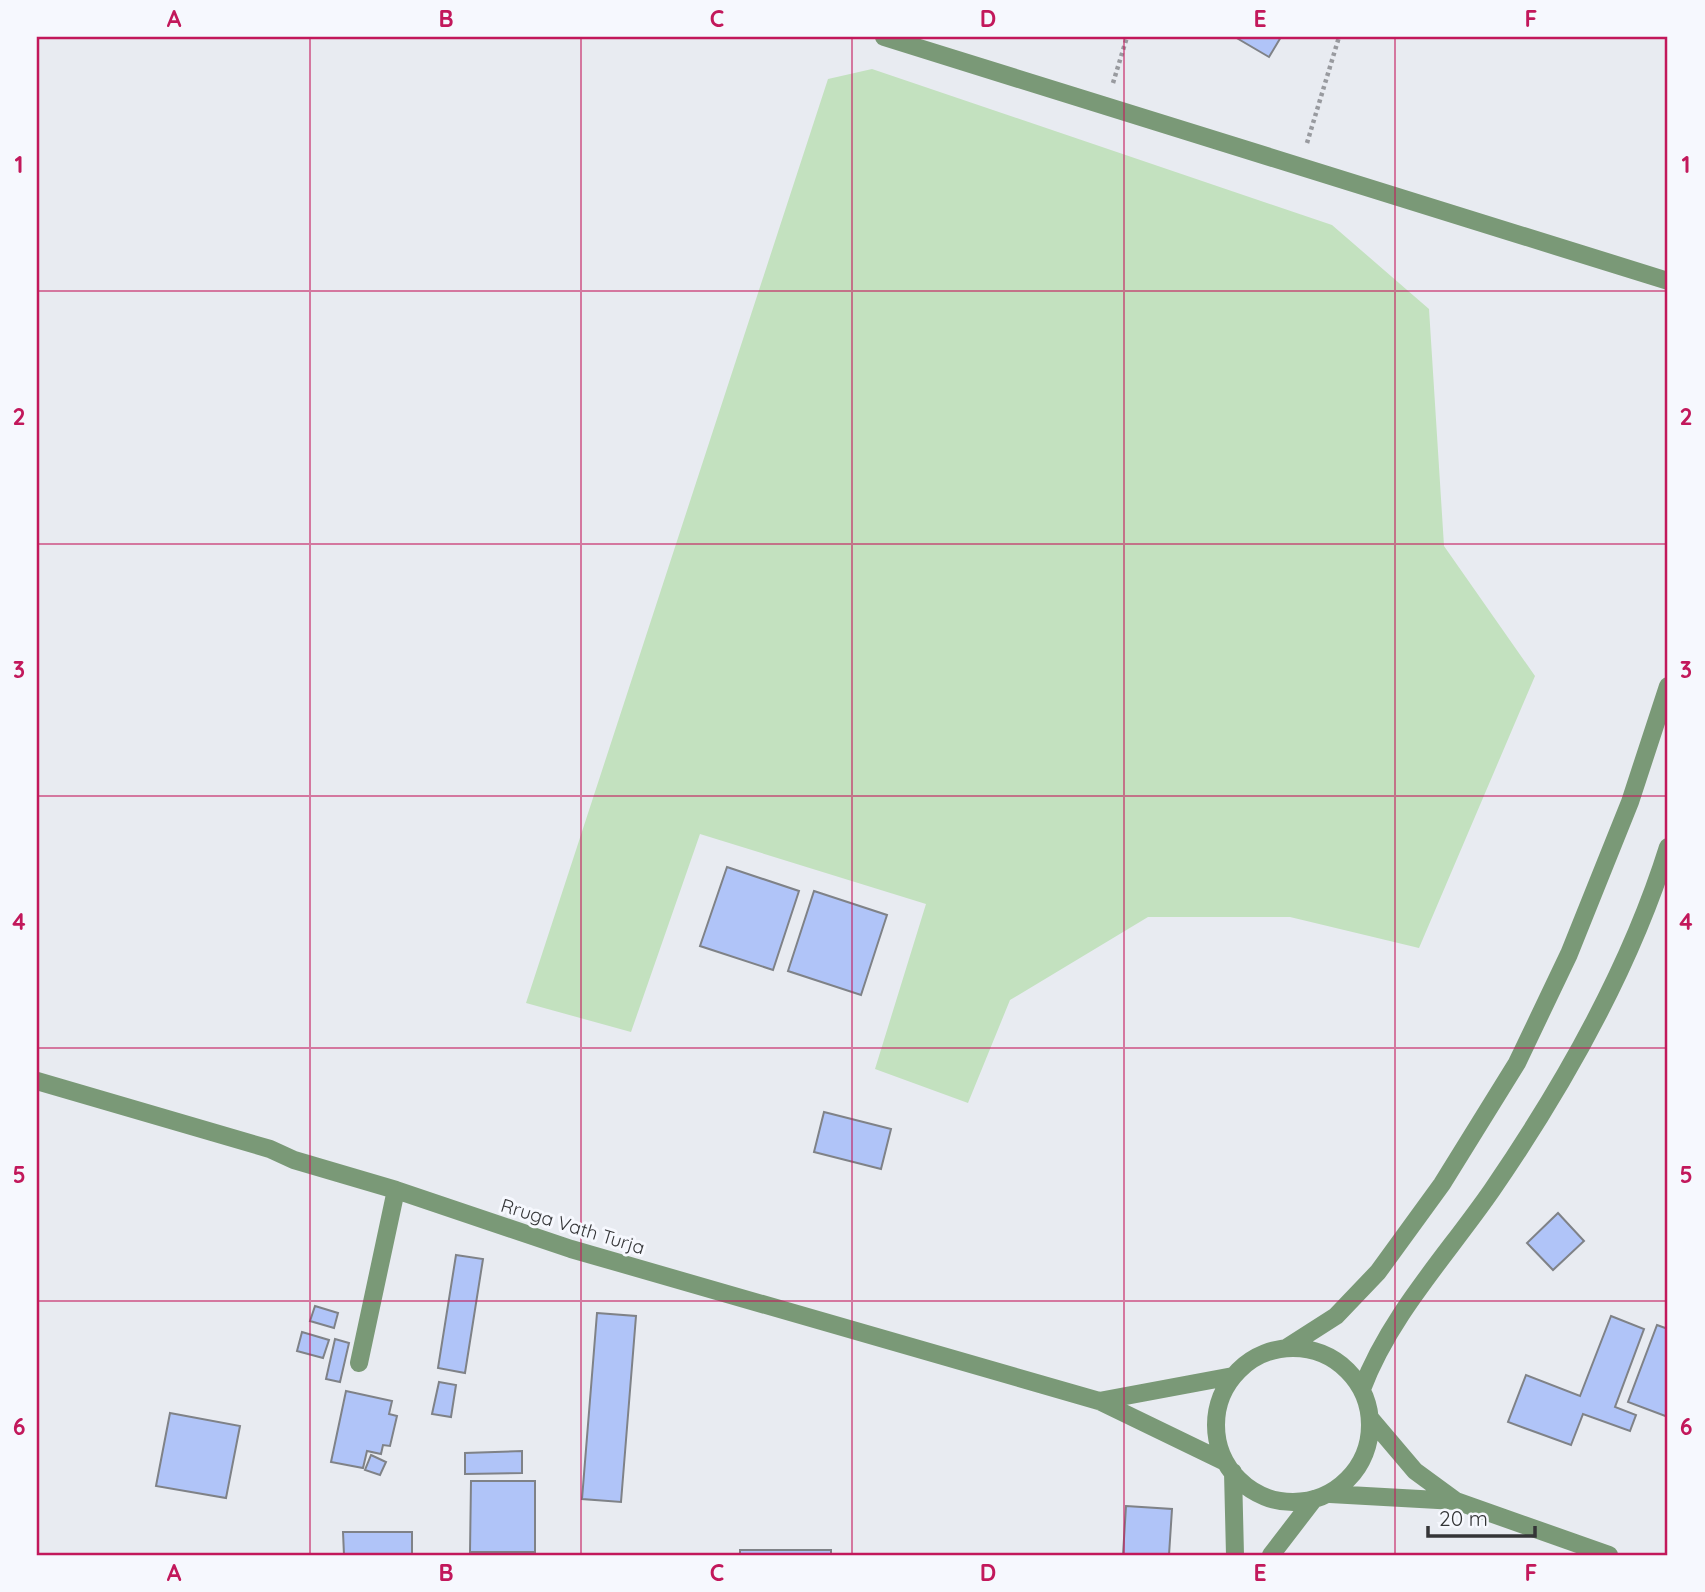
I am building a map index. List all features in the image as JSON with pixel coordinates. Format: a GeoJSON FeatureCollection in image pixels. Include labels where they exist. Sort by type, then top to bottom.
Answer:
{"type":"FeatureCollection","features":[{"type":"Feature","properties":{"kind":"street"},"geometry":{"type":"LineString","coordinates":[[884,37],[1668,281]]}},
{"type":"Feature","properties":{"kind":"street"},"geometry":{"type":"LineString","coordinates":[[1286,1348],[1336,1316],[1378,1272],[1442,1184],[1517,1063],[1569,954],[1630,802],[1668,686]]}},
{"type":"Feature","properties":{"kind":"street"},"geometry":{"type":"LineString","coordinates":[[1362,1389],[1376,1353],[1398,1318],[1491,1192],[1555,1093],[1614,981],[1658,880],[1668,847]]}},
{"type":"Feature","properties":{"kind":"street","name":"Rruga Vath Turja"},"geometry":{"type":"LineString","coordinates":[[37,1081],[270,1149],[294,1160],[396,1190],[571,1249],[1099,1401],[1229,1467]]}},
{"type":"Feature","properties":{"kind":"street"},"geometry":{"type":"LineString","coordinates":[[359,1363],[396,1190]]}},
{"type":"Feature","properties":{"kind":"street","name":"Rruga Vath Turja"},"geometry":{"type":"LineString","coordinates":[[1286,1348],[1316,1351],[1343,1365],[1362,1389],[1370,1418],[1368,1448],[1353,1474],[1322,1496],[1301,1503],[1271,1500],[1244,1486],[1229,1467],[1216,1433],[1219,1403],[1233,1376],[1257,1357],[1286,1348]]}},
{"type":"Feature","properties":{"kind":"street","name":"Rruga Vath Turja"},"geometry":{"type":"LineString","coordinates":[[1099,1401],[1233,1376]]}},
{"type":"Feature","properties":{"kind":"street","name":"Rruga Vath Turja"},"geometry":{"type":"LineString","coordinates":[[1370,1418],[1415,1471],[1456,1501],[1609,1555]]}},
{"type":"Feature","properties":{"kind":"street"},"geometry":{"type":"LineString","coordinates":[[1229,1467],[1234,1555]]}},
{"type":"Feature","properties":{"kind":"street"},"geometry":{"type":"LineString","coordinates":[[1271,1555],[1322,1496]]}},
{"type":"Feature","properties":{"kind":"street","name":"Rruga Vath Turja"},"geometry":{"type":"LineString","coordinates":[[1322,1496],[1456,1501]]}},
{"type":"Feature","properties":{"kind":"path"},"geometry":{"type":"LineString","coordinates":[[1106,105],[1127,37]]}},
{"type":"Feature","properties":{"kind":"path"},"geometry":{"type":"LineString","coordinates":[[1301,165],[1339,37]]}},
{"type":"Feature","properties":{"kind":"green space"},"geometry":{"type":"Polygon","coordinates":[[[872,69],[1332,225],[1429,309],[1444,546],[1535,676],[1419,948],[1290,917],[1148,917],[1010,1000],[968,1103],[875,1069],[926,904],[700,834],[631,1032],[526,1003],[828,79],[872,69]]]}},
{"type":"Feature","properties":{"kind":"building"},"geometry":{"type":"Polygon","coordinates":[[[1235,37],[1281,37],[1269,57],[1235,37]]]}},
{"type":"Feature","properties":{"kind":"building"},"geometry":{"type":"Polygon","coordinates":[[[727,867],[799,891],[773,970],[700,946],[727,867]]]}},
{"type":"Feature","properties":{"kind":"building"},"geometry":{"type":"Polygon","coordinates":[[[814,891],[887,915],[861,995],[788,971],[814,891]]]}},
{"type":"Feature","properties":{"kind":"building"},"geometry":{"type":"Polygon","coordinates":[[[824,1112],[891,1129],[881,1169],[814,1152],[824,1112]]]}},
{"type":"Feature","properties":{"kind":"building"},"geometry":{"type":"Polygon","coordinates":[[[1558,1213],[1584,1241],[1553,1270],[1527,1243],[1558,1213]]]}},
{"type":"Feature","properties":{"kind":"building"},"geometry":{"type":"Polygon","coordinates":[[[456,1255],[483,1259],[465,1373],[438,1368],[456,1255]]]}},
{"type":"Feature","properties":{"kind":"building"},"geometry":{"type":"Polygon","coordinates":[[[315,1306],[338,1313],[334,1328],[310,1321],[315,1306]]]}},
{"type":"Feature","properties":{"kind":"building"},"geometry":{"type":"Polygon","coordinates":[[[597,1313],[636,1316],[621,1502],[582,1499],[597,1313]]]}},
{"type":"Feature","properties":{"kind":"building"},"geometry":{"type":"Polygon","coordinates":[[[1611,1316],[1644,1329],[1615,1407],[1636,1415],[1630,1431],[1583,1414],[1571,1445],[1508,1422],[1526,1375],[1580,1396],[1611,1316]]]}},
{"type":"Feature","properties":{"kind":"building"},"geometry":{"type":"Polygon","coordinates":[[[1657,1325],[1668,1329],[1668,1417],[1628,1402],[1657,1325]]]}},
{"type":"Feature","properties":{"kind":"building"},"geometry":{"type":"Polygon","coordinates":[[[302,1332],[329,1340],[323,1358],[297,1351],[302,1332]]]}},
{"type":"Feature","properties":{"kind":"building"},"geometry":{"type":"Polygon","coordinates":[[[335,1339],[349,1343],[340,1382],[326,1379],[335,1339]]]}},
{"type":"Feature","properties":{"kind":"building"},"geometry":{"type":"Polygon","coordinates":[[[439,1382],[456,1385],[451,1417],[432,1414],[439,1382]]]}},
{"type":"Feature","properties":{"kind":"building"},"geometry":{"type":"Polygon","coordinates":[[[346,1391],[392,1401],[389,1414],[397,1416],[390,1446],[383,1445],[381,1454],[367,1451],[363,1468],[331,1462],[346,1391]]]}},
{"type":"Feature","properties":{"kind":"building"},"geometry":{"type":"Polygon","coordinates":[[[170,1413],[240,1426],[226,1498],[156,1486],[170,1413]]]}},
{"type":"Feature","properties":{"kind":"building"},"geometry":{"type":"Polygon","coordinates":[[[522,1451],[522,1473],[465,1474],[465,1453],[522,1451]]]}},
{"type":"Feature","properties":{"kind":"building"},"geometry":{"type":"Polygon","coordinates":[[[371,1455],[386,1462],[380,1475],[365,1470],[371,1455]]]}},
{"type":"Feature","properties":{"kind":"building"},"geometry":{"type":"Polygon","coordinates":[[[471,1481],[535,1481],[535,1552],[470,1552],[471,1481]]]}},
{"type":"Feature","properties":{"kind":"building"},"geometry":{"type":"Polygon","coordinates":[[[1126,1506],[1172,1509],[1169,1555],[1123,1555],[1126,1506]]]}},
{"type":"Feature","properties":{"kind":"building"},"geometry":{"type":"Polygon","coordinates":[[[343,1532],[412,1532],[412,1555],[344,1555],[343,1532]]]}},
{"type":"Feature","properties":{"kind":"building"},"geometry":{"type":"Polygon","coordinates":[[[740,1550],[831,1550],[831,1555],[740,1555],[740,1550]]]}}]}
